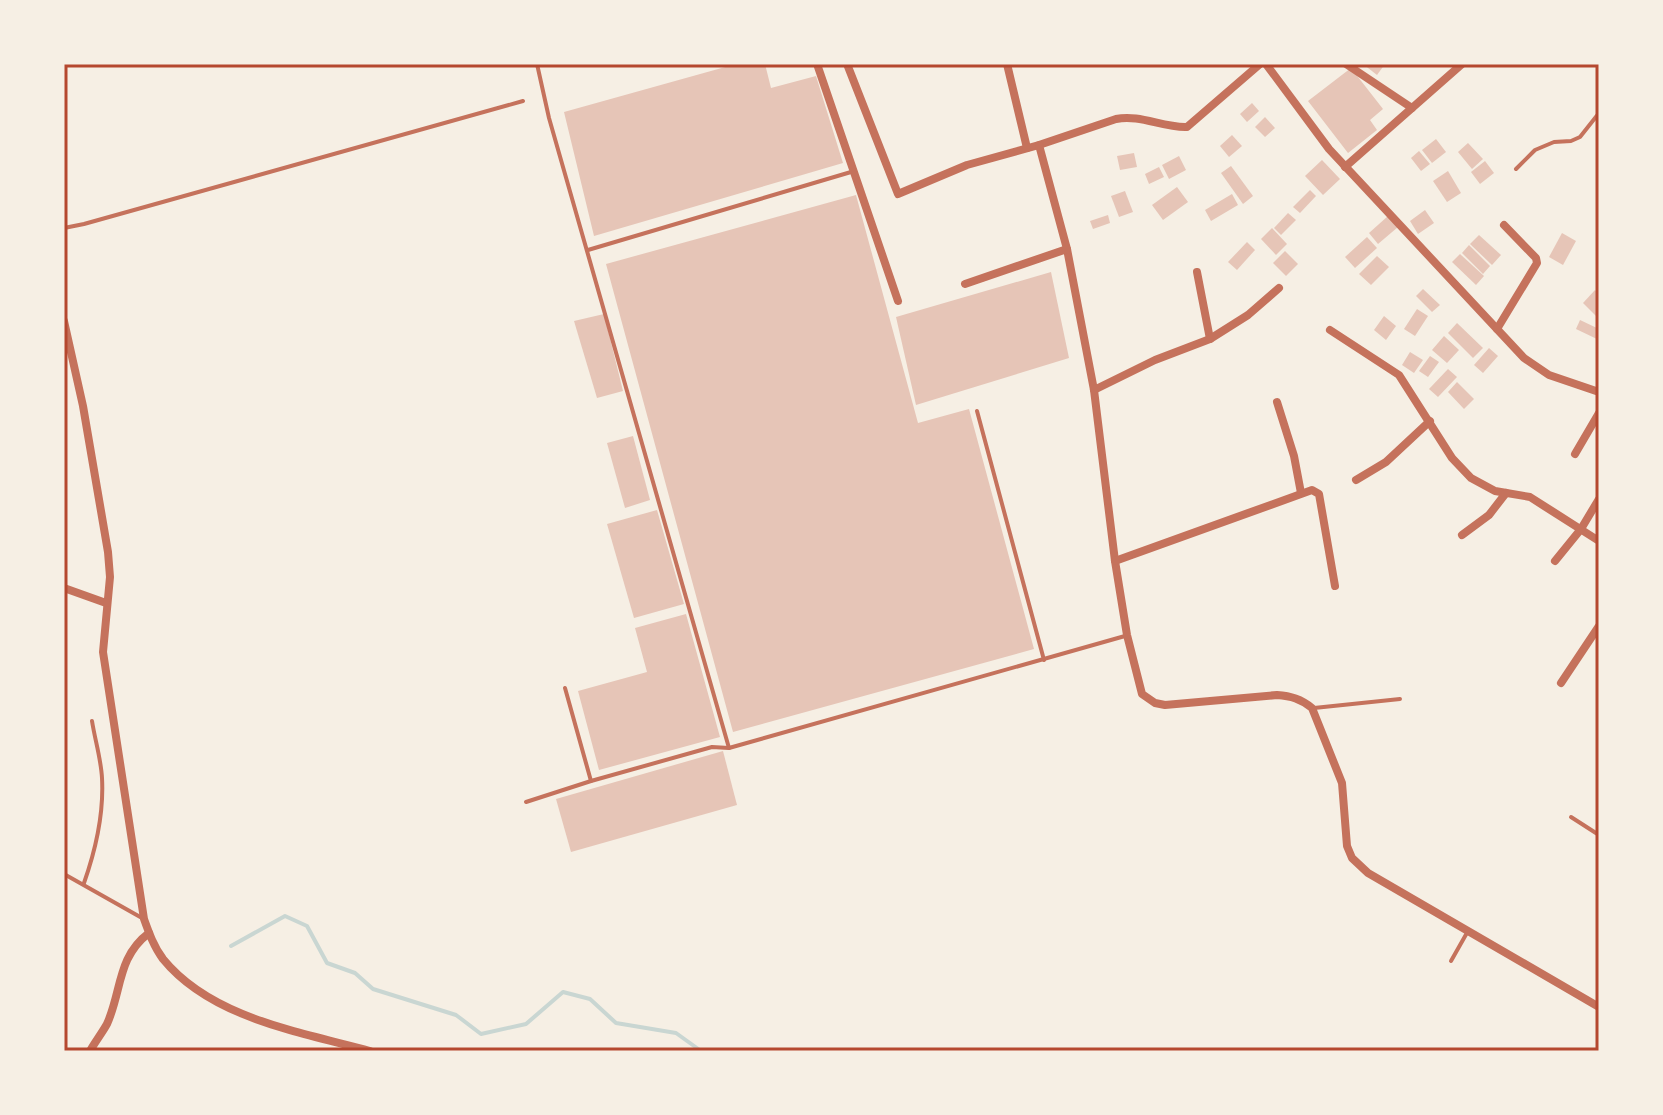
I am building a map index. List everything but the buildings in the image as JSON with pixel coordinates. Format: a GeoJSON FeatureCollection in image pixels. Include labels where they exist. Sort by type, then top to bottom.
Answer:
{"type":"FeatureCollection","features":[{"type":"Feature","properties":{"kind":"street"},"geometry":{"type":"LineString","coordinates":[[817,64],[898,301]]}},
{"type":"Feature","properties":{"kind":"street"},"geometry":{"type":"LineString","coordinates":[[847,64],[898,194],[967,165],[1126,117],[1174,128],[1187,127],[1263,64],[1345,167],[1537,369],[1599,392]]}},
{"type":"Feature","properties":{"kind":"street"},"geometry":{"type":"LineString","coordinates":[[1007,64],[1027,148]]}},
{"type":"Feature","properties":{"kind":"street"},"geometry":{"type":"LineString","coordinates":[[1346,64],[1412,108]]}},
{"type":"Feature","properties":{"kind":"street"},"geometry":{"type":"LineString","coordinates":[[1345,167],[1462,64]]}},
{"type":"Feature","properties":{"kind":"street"},"geometry":{"type":"LineString","coordinates":[[1039,145],[1067,249],[1094,390],[1115,561],[1127,635],[1142,694],[1155,703],[1175,705],[1277,695],[1299,699],[1312,708],[1342,783],[1347,846],[1352,858],[1368,873],[1599,1007]]}},
{"type":"Feature","properties":{"kind":"street"},"geometry":{"type":"LineString","coordinates":[[1497,329],[1537,263],[1536,258],[1504,225]]}},
{"type":"Feature","properties":{"kind":"street"},"geometry":{"type":"LineString","coordinates":[[965,284],[1067,249]]}},
{"type":"Feature","properties":{"kind":"street"},"geometry":{"type":"LineString","coordinates":[[1197,272],[1210,339]]}},
{"type":"Feature","properties":{"kind":"street"},"geometry":{"type":"LineString","coordinates":[[1094,390],[1155,360],[1210,339],[1248,315],[1279,288]]}},
{"type":"Feature","properties":{"kind":"street"},"geometry":{"type":"LineString","coordinates":[[64,321],[83,406],[108,552],[110,577],[103,652],[144,919],[149,933],[164,961],[211,997],[276,1025],[370,1051]]}},
{"type":"Feature","properties":{"kind":"street"},"geometry":{"type":"LineString","coordinates":[[1330,330],[1399,375],[1461,469],[1485,487],[1530,497],[1599,541]]}},
{"type":"Feature","properties":{"kind":"street"},"geometry":{"type":"LineString","coordinates":[[1277,402],[1294,456],[1301,493]]}},
{"type":"Feature","properties":{"kind":"street"},"geometry":{"type":"LineString","coordinates":[[1575,454],[1599,413]]}},
{"type":"Feature","properties":{"kind":"street"},"geometry":{"type":"LineString","coordinates":[[1356,480],[1386,462],[1430,421]]}},
{"type":"Feature","properties":{"kind":"street"},"geometry":{"type":"LineString","coordinates":[[1115,561],[1312,490],[1319,494],[1335,586]]}},
{"type":"Feature","properties":{"kind":"street"},"geometry":{"type":"LineString","coordinates":[[1462,535],[1489,515],[1506,493]]}},
{"type":"Feature","properties":{"kind":"street"},"geometry":{"type":"LineString","coordinates":[[1555,561],[1581,529],[1599,499]]}},
{"type":"Feature","properties":{"kind":"street"},"geometry":{"type":"LineString","coordinates":[[64,588],[106,603]]}},
{"type":"Feature","properties":{"kind":"street"},"geometry":{"type":"LineString","coordinates":[[1561,683],[1599,626]]}},
{"type":"Feature","properties":{"kind":"street"},"geometry":{"type":"LineString","coordinates":[[90,1051],[106,1025],[128,954],[149,933]]}},
{"type":"Feature","properties":{"kind":"lane"},"geometry":{"type":"LineString","coordinates":[[537,64],[549,118],[729,748]]}},
{"type":"Feature","properties":{"kind":"lane"},"geometry":{"type":"LineString","coordinates":[[64,228],[523,101]]}},
{"type":"Feature","properties":{"kind":"lane"},"geometry":{"type":"LineString","coordinates":[[1516,169],[1535,150],[1554,142],[1580,137],[1599,113]]}},
{"type":"Feature","properties":{"kind":"lane"},"geometry":{"type":"LineString","coordinates":[[588,250],[854,171]]}},
{"type":"Feature","properties":{"kind":"lane"},"geometry":{"type":"LineString","coordinates":[[977,411],[1044,660]]}},
{"type":"Feature","properties":{"kind":"lane"},"geometry":{"type":"LineString","coordinates":[[526,802],[712,747],[729,748],[1127,635]]}},
{"type":"Feature","properties":{"kind":"lane"},"geometry":{"type":"LineString","coordinates":[[565,688],[591,781]]}},
{"type":"Feature","properties":{"kind":"lane"},"geometry":{"type":"LineString","coordinates":[[1312,708],[1400,699]]}},
{"type":"Feature","properties":{"kind":"lane"},"geometry":{"type":"LineString","coordinates":[[84,883],[101,819],[102,776],[92,721]]}},
{"type":"Feature","properties":{"kind":"lane"},"geometry":{"type":"LineString","coordinates":[[1571,817],[1599,835]]}},
{"type":"Feature","properties":{"kind":"lane"},"geometry":{"type":"LineString","coordinates":[[64,874],[144,919]]}},
{"type":"Feature","properties":{"kind":"lane"},"geometry":{"type":"LineString","coordinates":[[1451,961],[1468,931]]}},
{"type":"Feature","properties":{"kind":"waterway"},"geometry":{"type":"LineString","coordinates":[[231,946],[285,916],[307,926],[327,963],[355,973],[373,989],[456,1015],[481,1034],[526,1024],[563,992],[590,999],[616,1023],[676,1033],[701,1051]]}}]}
